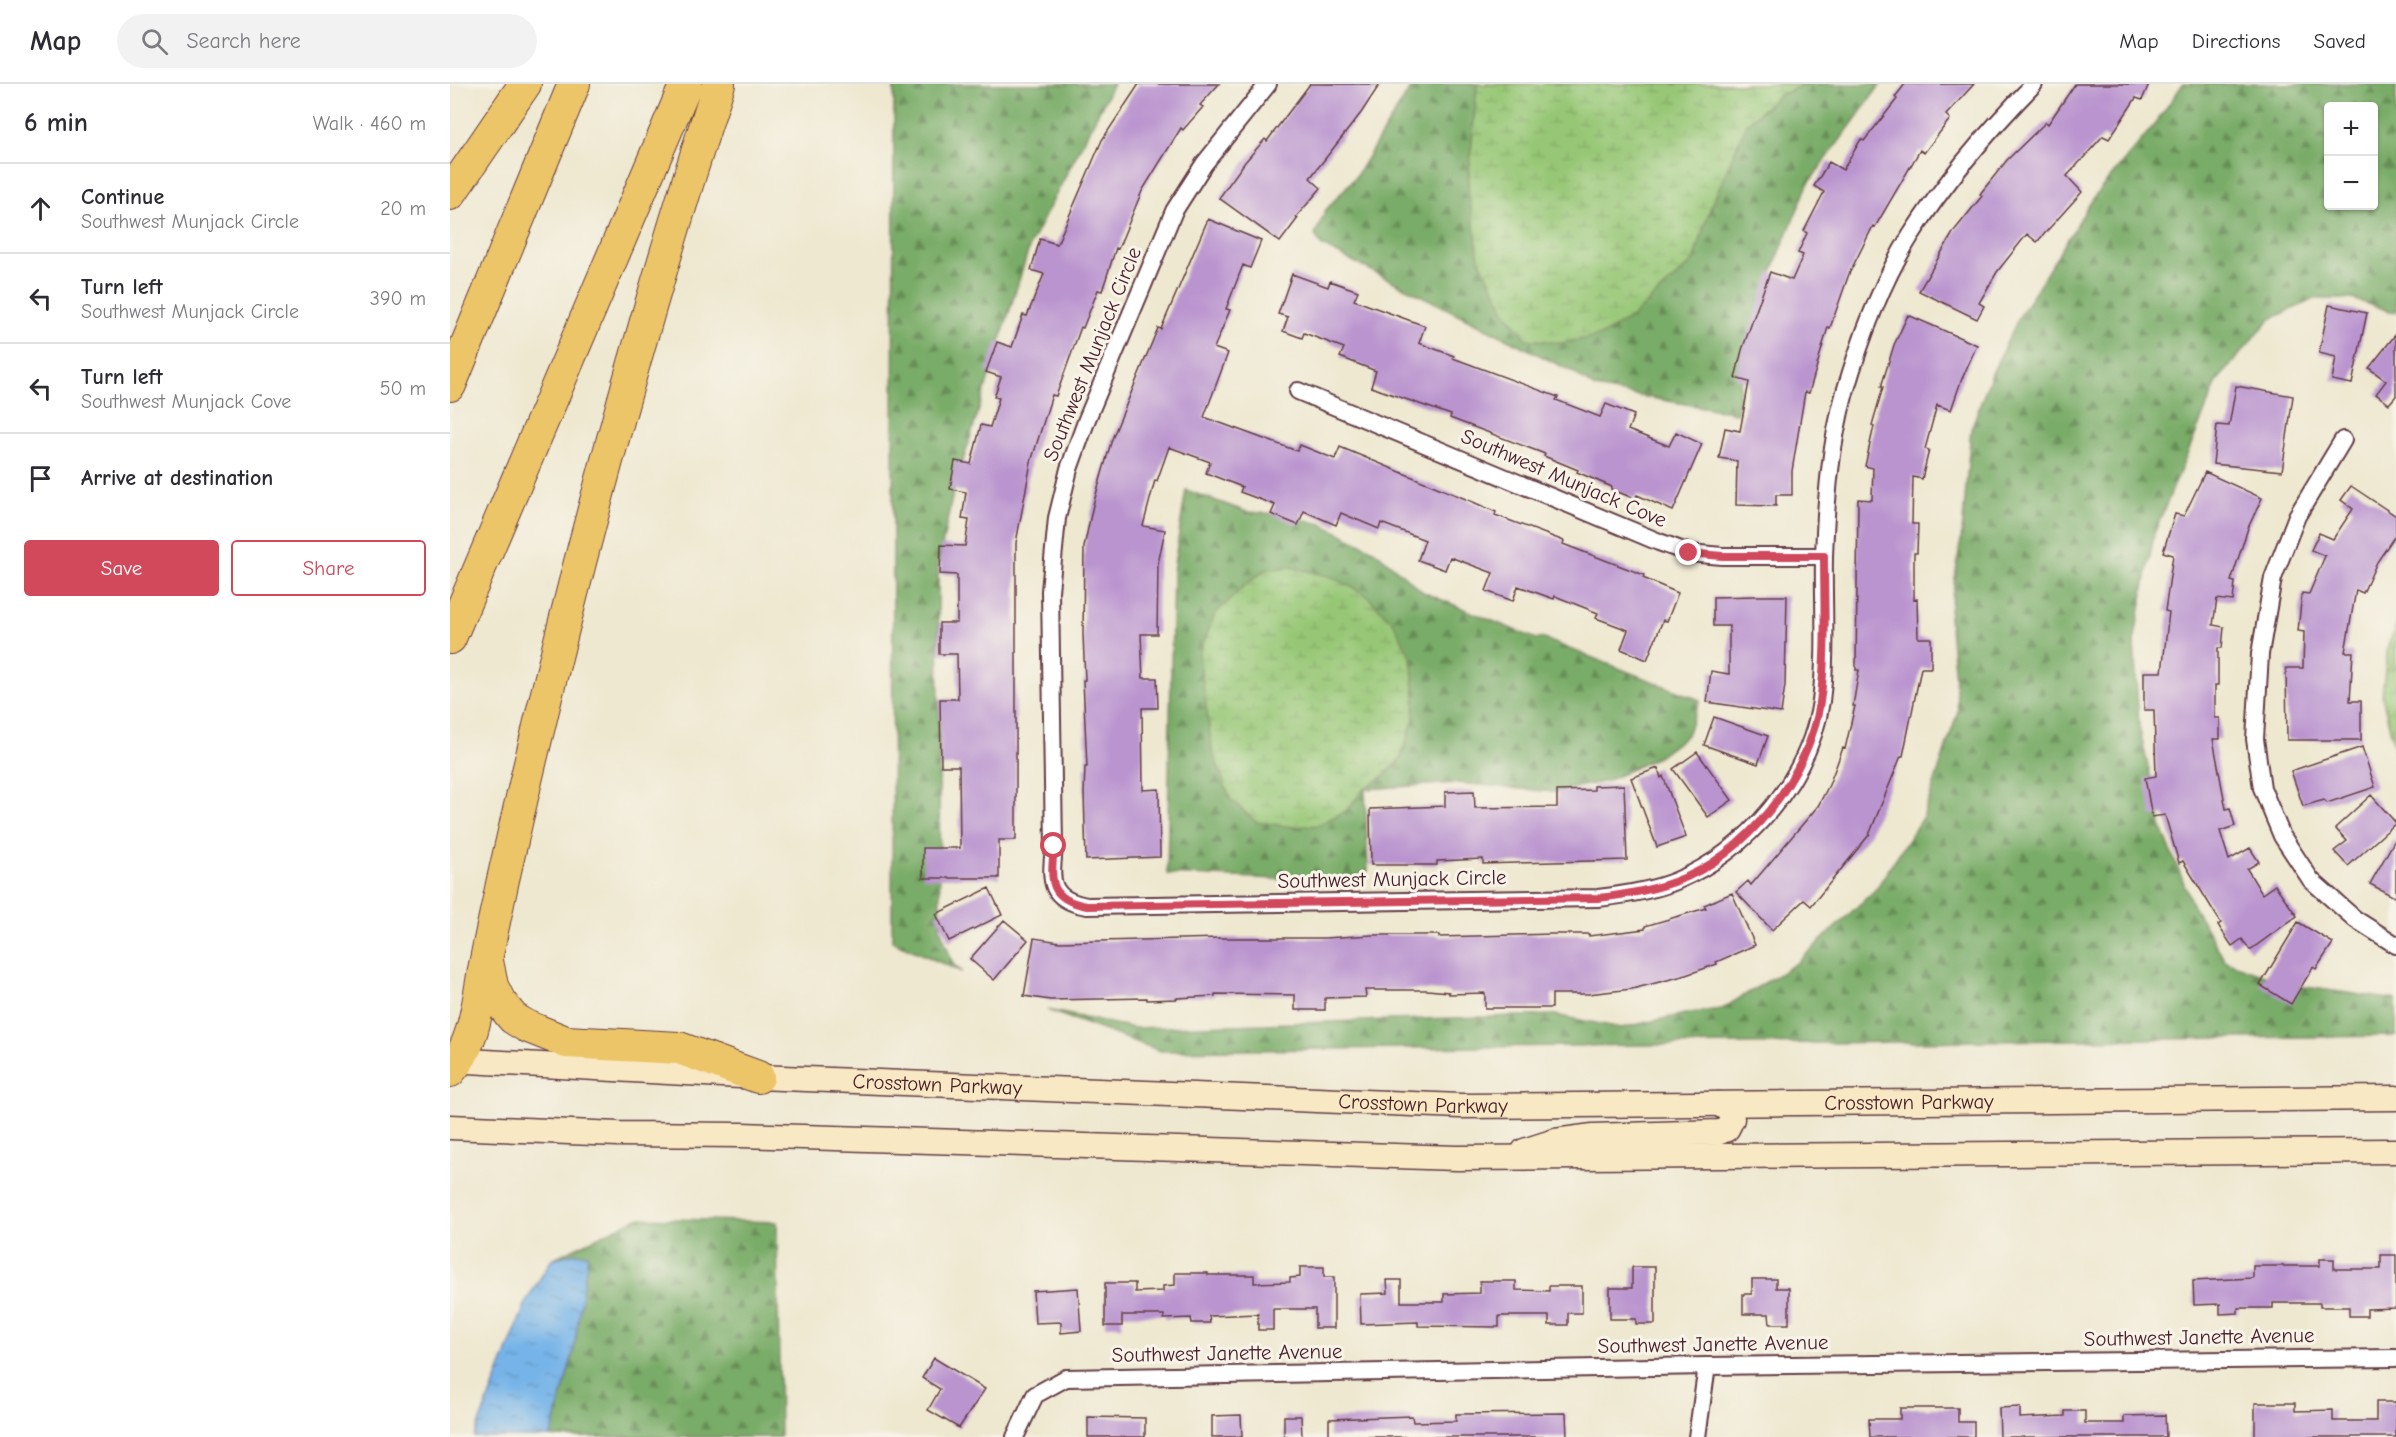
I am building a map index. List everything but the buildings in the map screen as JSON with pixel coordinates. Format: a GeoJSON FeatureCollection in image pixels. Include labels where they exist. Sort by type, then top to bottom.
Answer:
{"type":"FeatureCollection","features":[{"type":"Feature","properties":{"kind":"highway"},"geometry":{"type":"LineString","coordinates":[[450,194],[525,84]]}},
{"type":"Feature","properties":{"kind":"highway"},"geometry":{"type":"LineString","coordinates":[[450,385],[574,84]]}},
{"type":"Feature","properties":{"kind":"highway"},"geometry":{"type":"LineString","coordinates":[[450,638],[686,84]]}},
{"type":"Feature","properties":{"kind":"highway"},"geometry":{"type":"LineString","coordinates":[[453,1064],[472,1030],[486,957],[544,700],[669,240],[719,84]]}},
{"type":"Feature","properties":{"kind":"highway"},"geometry":{"type":"LineString","coordinates":[[486,957],[492,986],[500,1002],[513,1018],[526,1026],[566,1042],[679,1048],[758,1077]]}},
{"type":"Feature","properties":{"kind":"main road","name":"Crosstown Parkway"},"geometry":{"type":"LineString","coordinates":[[453,1064],[1460,1106],[2396,1098]]}},
{"type":"Feature","properties":{"kind":"main road"},"geometry":{"type":"LineString","coordinates":[[1502,1158],[1555,1141],[1593,1136],[1720,1132],[1727,1130],[1732,1119],[1730,1111],[1719,1104]]}},
{"type":"Feature","properties":{"kind":"main road"},"geometry":{"type":"LineString","coordinates":[[450,1126],[618,1134],[742,1134],[1502,1158],[2396,1151]]}},
{"type":"Feature","properties":{"kind":"street","name":"Southwest Munjack Circle"},"geometry":{"type":"LineString","coordinates":[[1268,84],[1204,164],[1174,211],[1087,419],[1069,469],[1057,518],[1050,591],[1054,846],[1051,882],[1059,896],[1075,904],[1087,906],[1598,898],[1632,893],[1676,882],[1714,861],[1748,835],[1776,802],[1797,771],[1810,740],[1820,704],[1824,661],[1824,556],[1827,495],[1834,442],[1845,394],[1861,344],[1884,288],[1909,238],[1949,180],[1998,121],[2034,84]]}},
{"type":"Feature","properties":{"kind":"street","name":"Southwest Munjack Cove"},"geometry":{"type":"LineString","coordinates":[[1298,391],[1689,553],[1722,556],[1824,556]]}},
{"type":"Feature","properties":{"kind":"street"},"geometry":{"type":"LineString","coordinates":[[2343,440],[2296,516],[2273,578],[2260,654],[2255,739],[2262,788],[2282,836],[2311,880],[2355,919],[2396,945]]}},
{"type":"Feature","properties":{"kind":"street","name":"Southwest Janette Avenue"},"geometry":{"type":"LineString","coordinates":[[1015,1437],[1035,1395],[1066,1378],[1707,1366],[2396,1358]]}},
{"type":"Feature","properties":{"kind":"street"},"geometry":{"type":"LineString","coordinates":[[1697,1437],[1707,1366]]}},
{"type":"Feature","properties":{"kind":"green space"},"geometry":{"type":"Polygon","coordinates":[[[894,84],[1113,84],[1030,245],[953,493],[938,565],[940,928],[953,964],[962,972],[892,941],[894,84]]]}},
{"type":"Feature","properties":{"kind":"green space"},"geometry":{"type":"Polygon","coordinates":[[[1413,84],[1477,84],[1468,187],[1693,261],[1710,209],[1747,123],[1779,95],[1806,84],[1881,84],[1808,184],[1775,264],[1744,351],[1737,413],[1595,388],[1571,371],[1322,246],[1315,235],[1325,211],[1356,176],[1413,84]]]}},
{"type":"Feature","properties":{"kind":"green space"},"geometry":{"type":"Polygon","coordinates":[[[1477,84],[1806,84],[1779,95],[1747,123],[1710,209],[1693,261],[1632,317],[1602,335],[1562,343],[1527,339],[1507,314],[1479,259],[1468,187],[1477,84]]]}},
{"type":"Feature","properties":{"kind":"green space"},"geometry":{"type":"Polygon","coordinates":[[[2183,84],[2396,84],[2396,313],[2352,299],[2314,299],[2269,320],[2218,380],[2154,534],[2134,642],[2139,726],[2161,826],[2193,906],[2225,961],[2292,985],[2396,1000],[2396,1036],[1161,1051],[1047,1010],[1134,1028],[1555,1015],[1621,1028],[1690,1013],[1722,1009],[1797,963],[1876,889],[1924,815],[1958,711],[1949,617],[1962,533],[1971,429],[1992,373],[2019,317],[2094,197],[2155,124],[2183,84]]]}},
{"type":"Feature","properties":{"kind":"green space"},"geometry":{"type":"Polygon","coordinates":[[[1186,490],[1247,512],[1280,514],[1322,524],[1375,551],[1423,592],[1536,639],[1542,638],[1700,700],[1687,735],[1659,756],[1607,781],[1555,792],[1458,783],[1365,789],[1368,871],[1341,882],[1167,874],[1173,571],[1186,490]],[[1265,570],[1243,587],[1216,614],[1293,827],[1318,825],[1346,811],[1364,789],[1383,776],[1401,758],[1414,718],[1265,570]]]}},
{"type":"Feature","properties":{"kind":"green space"},"geometry":{"type":"Polygon","coordinates":[[[1290,567],[1332,577],[1365,594],[1393,622],[1411,657],[1415,697],[1414,718],[1401,758],[1383,776],[1364,789],[1346,811],[1318,825],[1293,827],[1256,822],[1230,799],[1212,750],[1199,654],[1215,614],[1243,587],[1265,570],[1290,567]]]}},
{"type":"Feature","properties":{"kind":"green space"},"geometry":{"type":"Polygon","coordinates":[[[2396,625],[2396,755],[2382,695],[2388,646],[2396,625]]]}},
{"type":"Feature","properties":{"kind":"green space"},"geometry":{"type":"Polygon","coordinates":[[[638,1218],[777,1222],[780,1437],[551,1437],[574,1349],[575,1253],[552,1259],[638,1218]]]}},
{"type":"Feature","properties":{"kind":"water"},"geometry":{"type":"Polygon","coordinates":[[[575,1253],[588,1254],[574,1349],[551,1437],[474,1437],[527,1300],[552,1259],[575,1253]]]}},
{"type":"Feature","properties":{"kind":"route"},"geometry":{"type":"LineString","coordinates":[[1054,846],[1051,882],[1055,890],[1059,896],[1075,904],[1087,906],[1598,898],[1632,893],[1676,882],[1714,861],[1748,835],[1776,802],[1797,771],[1810,740],[1820,704],[1824,661],[1824,556],[1722,556],[1689,553]]}}]}
